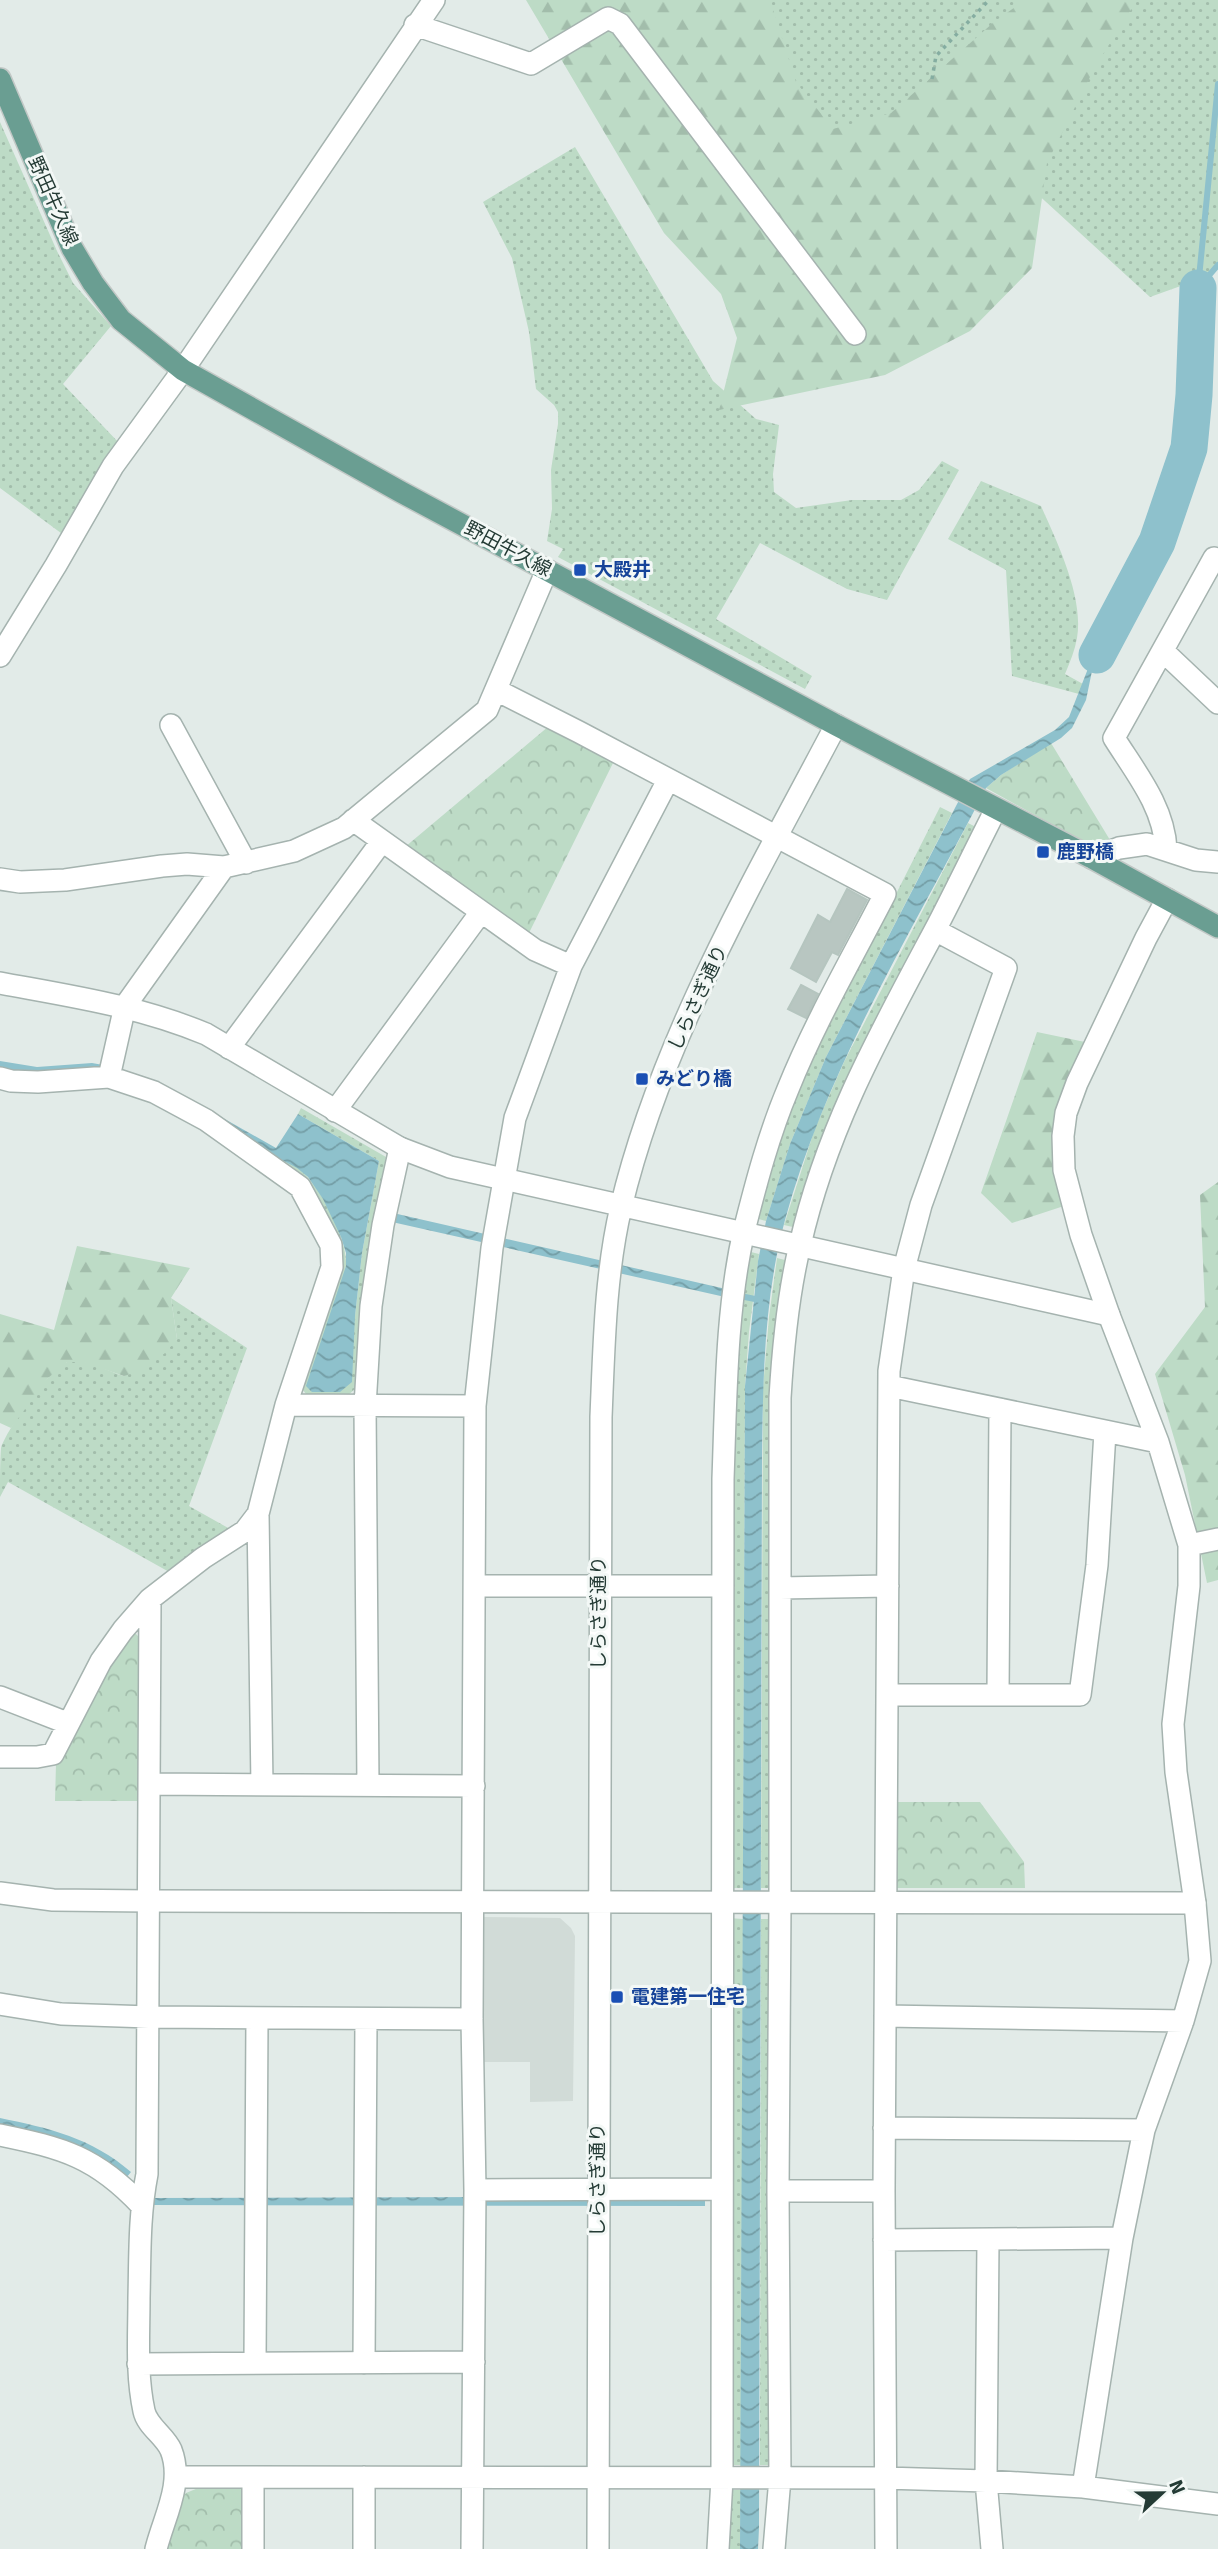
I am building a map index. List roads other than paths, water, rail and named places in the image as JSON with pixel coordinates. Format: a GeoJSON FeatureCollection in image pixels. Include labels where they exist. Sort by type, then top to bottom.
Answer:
{"type":"FeatureCollection","features":[{"type":"Feature","properties":{"kind":"main road","name":"野田牛久線"},"geometry":{"type":"LineString","coordinates":[[0,79],[5,104],[72,248],[93,283],[121,320],[183,370],[401,492],[836,725],[1092,858],[1218,928]]}},
{"type":"Feature","properties":{"kind":"street"},"geometry":{"type":"LineString","coordinates":[[0,656],[113,466],[183,370],[434,0]]}},
{"type":"Feature","properties":{"kind":"street"},"geometry":{"type":"LineString","coordinates":[[415,25],[531,64],[608,18],[620,24],[855,334]]}},
{"type":"Feature","properties":{"kind":"street"},"geometry":{"type":"LineString","coordinates":[[1166,849],[1160,815],[1114,738],[1213,558],[1218,562]]}},
{"type":"Feature","properties":{"kind":"street"},"geometry":{"type":"LineString","coordinates":[[0,879],[20,882],[65,880],[187,864],[224,867],[294,850],[332,834],[354,820],[487,710],[547,570]]}},
{"type":"Feature","properties":{"kind":"street"},"geometry":{"type":"LineString","coordinates":[[1163,651],[1218,703]]}},
{"type":"Feature","properties":{"kind":"street"},"geometry":{"type":"LineString","coordinates":[[496,690],[886,894],[817,1025],[788,1089],[762,1165],[729,1337],[723,1479],[722,2479],[718,2549]]}},
{"type":"Feature","properties":{"kind":"street"},"geometry":{"type":"LineString","coordinates":[[171,725],[246,863]]}},
{"type":"Feature","properties":{"kind":"street","name":"しらさぎ通り"},"geometry":{"type":"LineString","coordinates":[[598,2549],[599,1586],[603,1362],[613,1252],[622,1207],[643,1134],[688,1018],[836,725]]}},
{"type":"Feature","properties":{"kind":"street"},"geometry":{"type":"LineString","coordinates":[[472,2549],[475,1406],[492,1248],[515,1118],[571,966],[668,779]]}},
{"type":"Feature","properties":{"kind":"street"},"geometry":{"type":"LineString","coordinates":[[774,2549],[779,2478],[780,1398],[784,1342],[796,1245],[815,1191],[850,1095],[884,1023],[935,930],[980,800]]}},
{"type":"Feature","properties":{"kind":"street"},"geometry":{"type":"LineString","coordinates":[[354,820],[535,950],[571,966]]}},
{"type":"Feature","properties":{"kind":"street"},"geometry":{"type":"LineString","coordinates":[[229,1048],[382,841]]}},
{"type":"Feature","properties":{"kind":"street"},"geometry":{"type":"LineString","coordinates":[[1092,858],[1135,844],[1147,844],[1196,860],[1218,862]]}},
{"type":"Feature","properties":{"kind":"street"},"geometry":{"type":"LineString","coordinates":[[109,1077],[125,1006],[224,867]]}},
{"type":"Feature","properties":{"kind":"street"},"geometry":{"type":"LineString","coordinates":[[1083,2487],[1122,2238],[1144,2130],[1183,2021],[1200,1961],[1195,1903],[1176,1772],[1173,1724],[1189,1586],[1189,1545],[1158,1442],[1109,1315],[1071,1199],[1064,1170],[1063,1136],[1066,1113],[1077,1083],[1167,899]]}},
{"type":"Feature","properties":{"kind":"street"},"geometry":{"type":"LineString","coordinates":[[335,1111],[481,912]]}},
{"type":"Feature","properties":{"kind":"street"},"geometry":{"type":"LineString","coordinates":[[886,2549],[884,2128],[889,1371],[904,1269],[921,1205],[1006,968],[935,930]]}},
{"type":"Feature","properties":{"kind":"street"},"geometry":{"type":"LineString","coordinates":[[0,983],[125,1006],[182,1024],[229,1048],[400,1149],[450,1167],[1109,1315]]}},
{"type":"Feature","properties":{"kind":"street"},"geometry":{"type":"LineString","coordinates":[[0,1078],[38,1082],[109,1077],[154,1092],[206,1120],[300,1187],[331,1245],[332,1267],[286,1405],[258,1514],[262,1784]]}},
{"type":"Feature","properties":{"kind":"street"},"geometry":{"type":"LineString","coordinates":[[368,1785],[365,1406],[371,1306],[383,1225],[400,1149]]}},
{"type":"Feature","properties":{"kind":"street"},"geometry":{"type":"LineString","coordinates":[[889,1387],[1158,1442]]}},
{"type":"Feature","properties":{"kind":"street"},"geometry":{"type":"LineString","coordinates":[[286,1405],[475,1406]]}},
{"type":"Feature","properties":{"kind":"street"},"geometry":{"type":"LineString","coordinates":[[998,1695],[1000,1409]]}},
{"type":"Feature","properties":{"kind":"street"},"geometry":{"type":"LineString","coordinates":[[888,1695],[1080,1695],[1097,1565],[1105,1432]]}},
{"type":"Feature","properties":{"kind":"street"},"geometry":{"type":"LineString","coordinates":[[0,1757],[53,1754],[101,1661],[123,1630],[150,1599],[203,1558],[245,1531],[258,1514]]}},
{"type":"Feature","properties":{"kind":"street"},"geometry":{"type":"LineString","coordinates":[[1189,1545],[1218,1539]]}},
{"type":"Feature","properties":{"kind":"street"},"geometry":{"type":"LineString","coordinates":[[476,1587],[723,1586]]}},
{"type":"Feature","properties":{"kind":"street"},"geometry":{"type":"LineString","coordinates":[[780,1588],[888,1586]]}},
{"type":"Feature","properties":{"kind":"street"},"geometry":{"type":"LineString","coordinates":[[150,1599],[147,2174],[141,2205],[138,2364],[144,2414],[171,2449],[176,2477],[175,2491],[156,2549]]}},
{"type":"Feature","properties":{"kind":"street"},"geometry":{"type":"LineString","coordinates":[[0,1696],[67,1723]]}},
{"type":"Feature","properties":{"kind":"street"},"geometry":{"type":"LineString","coordinates":[[149,1784],[474,1786]]}},
{"type":"Feature","properties":{"kind":"street"},"geometry":{"type":"LineString","coordinates":[[0,1893],[54,1900],[149,1901],[1195,1903]]}},
{"type":"Feature","properties":{"kind":"street"},"geometry":{"type":"LineString","coordinates":[[0,2004],[61,2014],[149,2018],[472,2019]]}},
{"type":"Feature","properties":{"kind":"street"},"geometry":{"type":"LineString","coordinates":[[886,2016],[1183,2021]]}},
{"type":"Feature","properties":{"kind":"street"},"geometry":{"type":"LineString","coordinates":[[255,2363],[257,2019]]}},
{"type":"Feature","properties":{"kind":"street"},"geometry":{"type":"LineString","coordinates":[[364,2363],[366,2019]]}},
{"type":"Feature","properties":{"kind":"street"},"geometry":{"type":"LineString","coordinates":[[884,2128],[1144,2130]]}},
{"type":"Feature","properties":{"kind":"street"},"geometry":{"type":"LineString","coordinates":[[0,2135],[61,2149],[89,2160],[121,2184],[141,2205]]}},
{"type":"Feature","properties":{"kind":"street"},"geometry":{"type":"LineString","coordinates":[[475,2190],[722,2189]]}},
{"type":"Feature","properties":{"kind":"street"},"geometry":{"type":"LineString","coordinates":[[778,2190],[884,2191]]}},
{"type":"Feature","properties":{"kind":"street"},"geometry":{"type":"LineString","coordinates":[[884,2240],[1122,2238]]}},
{"type":"Feature","properties":{"kind":"street"},"geometry":{"type":"LineString","coordinates":[[988,2240],[986,2481],[992,2549]]}},
{"type":"Feature","properties":{"kind":"street"},"geometry":{"type":"LineString","coordinates":[[138,2364],[474,2362]]}},
{"type":"Feature","properties":{"kind":"street"},"geometry":{"type":"LineString","coordinates":[[176,2477],[885,2478],[1083,2487],[1218,2504]]}},
{"type":"Feature","properties":{"kind":"street"},"geometry":{"type":"LineString","coordinates":[[253,2477],[253,2549]]}},
{"type":"Feature","properties":{"kind":"street"},"geometry":{"type":"LineString","coordinates":[[364,2477],[364,2549]]}},
{"type":"Feature","properties":{"kind":"water"},"geometry":{"type":"Polygon","coordinates":[[[1118,611],[1121,613],[1099,654],[1092,671],[1086,700],[1072,728],[986,788],[848,1053],[803,1163],[778,1249],[766,1338],[762,1428],[759,2528],[758,2549],[740,2549],[745,1386],[758,1261],[766,1221],[790,1144],[826,1057],[970,779],[1055,730],[1069,717],[1089,666],[1118,611]]]}},
{"type":"Feature","properties":{"kind":"water"},"geometry":{"type":"Polygon","coordinates":[[[0,1061],[37,1067],[92,1063],[120,1068],[193,1101],[276,1148],[298,1114],[379,1161],[362,1253],[355,1316],[352,1382],[340,1392],[312,1392],[306,1386],[346,1266],[346,1253],[341,1237],[323,1199],[308,1177],[297,1168],[192,1108],[63,1073],[0,1070],[0,1061]]]}},
{"type":"Feature","properties":{"kind":"water"},"geometry":{"type":"Polygon","coordinates":[[[393,1213],[726,1289],[725,1297],[392,1222],[393,1213]]]}},
{"type":"Feature","properties":{"kind":"water"},"geometry":{"type":"Polygon","coordinates":[[[0,2118],[69,2136],[101,2151],[131,2172],[126,2178],[0,2126],[0,2118]]]}},
{"type":"Feature","properties":{"kind":"water"},"geometry":{"type":"Polygon","coordinates":[[[152,2198],[705,2198],[705,2206],[150,2205],[152,2198]]]}},
{"type":"Feature","properties":{"kind":"waterway"},"geometry":{"type":"LineString","coordinates":[[1198,288],[1218,84]]}},
{"type":"Feature","properties":{"kind":"waterway"},"geometry":{"type":"LineString","coordinates":[[1199,287],[1218,265]]}},
{"type":"Feature","properties":{"kind":"waterway"},"geometry":{"type":"LineString","coordinates":[[1097,655],[1157,542],[1189,448],[1198,288]]}},
{"type":"Feature","properties":{"kind":"waterway"},"geometry":{"type":"LineString","coordinates":[[745,1297],[760,1300]]}},
{"type":"Feature","properties":{"kind":"place","name":"大殿井"},"geometry":{"type":"Point","coordinates":[580,570]}},
{"type":"Feature","properties":{"kind":"place","name":"鹿野橋"},"geometry":{"type":"Point","coordinates":[1043,852]}},
{"type":"Feature","properties":{"kind":"place","name":"みどり橋"},"geometry":{"type":"Point","coordinates":[642,1079]}},
{"type":"Feature","properties":{"kind":"place","name":"電建第一住宅"},"geometry":{"type":"Point","coordinates":[617,1997]}}]}
